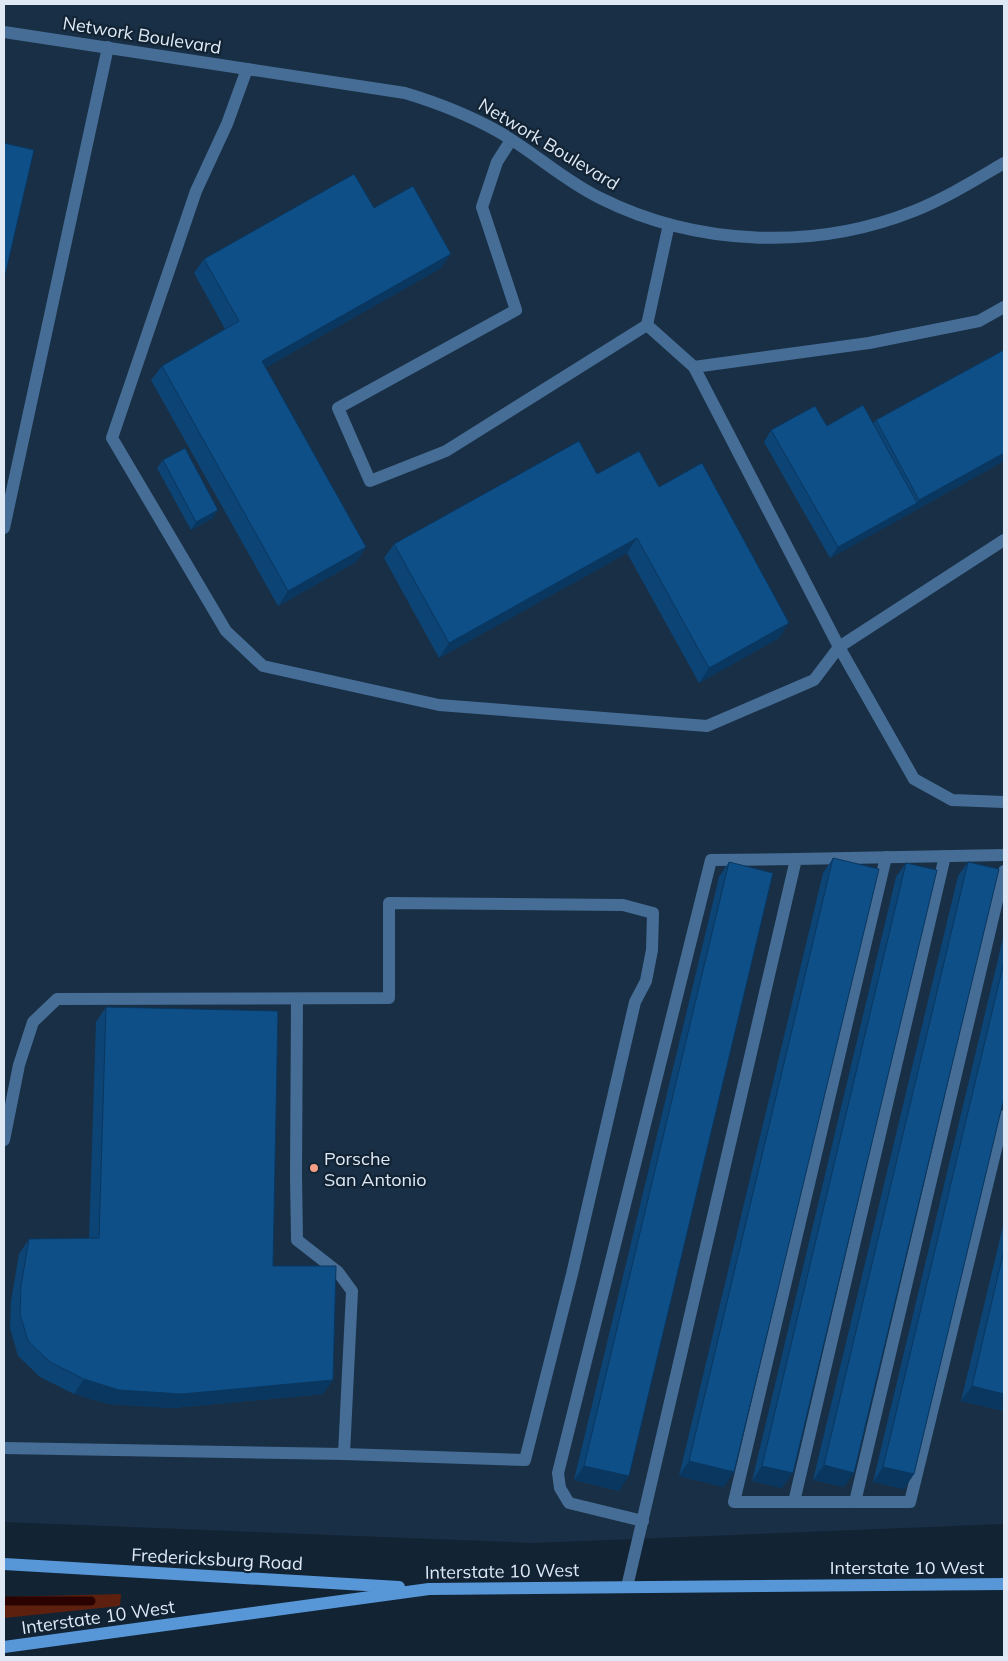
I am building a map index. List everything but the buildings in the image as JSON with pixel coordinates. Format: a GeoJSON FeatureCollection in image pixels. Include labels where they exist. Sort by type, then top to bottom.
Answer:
{"type":"FeatureCollection","features":[{"type":"Feature","properties":{"kind":"main road","name":"Fredericksburg Road"},"geometry":{"type":"LineString","coordinates":[[4,1564],[429,1589]]}},
{"type":"Feature","properties":{"kind":"main road","name":"Interstate 10 West"},"geometry":{"type":"LineString","coordinates":[[4,1647],[429,1589],[1004,1584]]}},
{"type":"Feature","properties":{"kind":"street","name":"Network Boulevard"},"geometry":{"type":"LineString","coordinates":[[4,32],[405,93],[438,103],[470,116],[510,140],[565,178],[600,198],[637,214],[669,224],[715,234],[755,238],[796,238],[836,233],[875,224],[914,211],[950,194],[1004,163]]}},
{"type":"Feature","properties":{"kind":"street"},"geometry":{"type":"LineString","coordinates":[[4,528],[108,47]]}},
{"type":"Feature","properties":{"kind":"street"},"geometry":{"type":"LineString","coordinates":[[247,69],[227,124],[196,191],[112,438],[226,631],[263,666],[439,705],[707,726],[814,680],[839,647],[1004,540]]}},
{"type":"Feature","properties":{"kind":"street"},"geometry":{"type":"LineString","coordinates":[[510,140],[497,162],[482,207],[516,310],[338,408],[370,480],[446,451],[647,325],[669,224]]}},
{"type":"Feature","properties":{"kind":"street"},"geometry":{"type":"LineString","coordinates":[[694,367],[868,343],[979,322],[1004,307]]}},
{"type":"Feature","properties":{"kind":"street"},"geometry":{"type":"LineString","coordinates":[[647,325],[694,367],[839,647],[914,779],[952,800],[1004,802]]}},
{"type":"Feature","properties":{"kind":"street"},"geometry":{"type":"LineString","coordinates":[[643,1521],[569,1503],[560,1488],[558,1474],[711,860],[1004,854]]}},
{"type":"Feature","properties":{"kind":"street"},"geometry":{"type":"LineString","coordinates":[[794,1502],[945,856]]}},
{"type":"Feature","properties":{"kind":"street"},"geometry":{"type":"LineString","coordinates":[[886,857],[734,1502],[910,1502],[1004,1116]]}},
{"type":"Feature","properties":{"kind":"street"},"geometry":{"type":"LineString","coordinates":[[627,1587],[796,859]]}},
{"type":"Feature","properties":{"kind":"street"},"geometry":{"type":"LineString","coordinates":[[855,1502],[1004,871]]}},
{"type":"Feature","properties":{"kind":"street"},"geometry":{"type":"LineString","coordinates":[[4,1140],[18,1065],[33,1022],[57,999],[389,998],[389,903],[623,905],[653,912],[652,950],[646,981],[635,1002],[526,1460],[344,1454],[4,1448]]}},
{"type":"Feature","properties":{"kind":"street"},"geometry":{"type":"LineString","coordinates":[[297,998],[297,1240],[338,1272],[352,1291],[344,1454]]}},
{"type":"Feature","properties":{"kind":"shaded area"},"geometry":{"type":"Polygon","coordinates":[[[4,4],[1004,4],[1004,1524],[533,1543],[4,1522],[4,4]]]}},
{"type":"Feature","properties":{"kind":"shaded area"},"geometry":{"type":"Polygon","coordinates":[[[121,1594],[120,1606],[4,1618],[4,1597],[121,1594]]]}},
{"type":"Feature","properties":{"kind":"waterway"},"geometry":{"type":"LineString","coordinates":[[4,1601],[91,1601]]}},
{"type":"Feature","properties":{"kind":"place","name":"Porsche San Antonio"},"geometry":{"type":"Point","coordinates":[314,1168]}}]}
